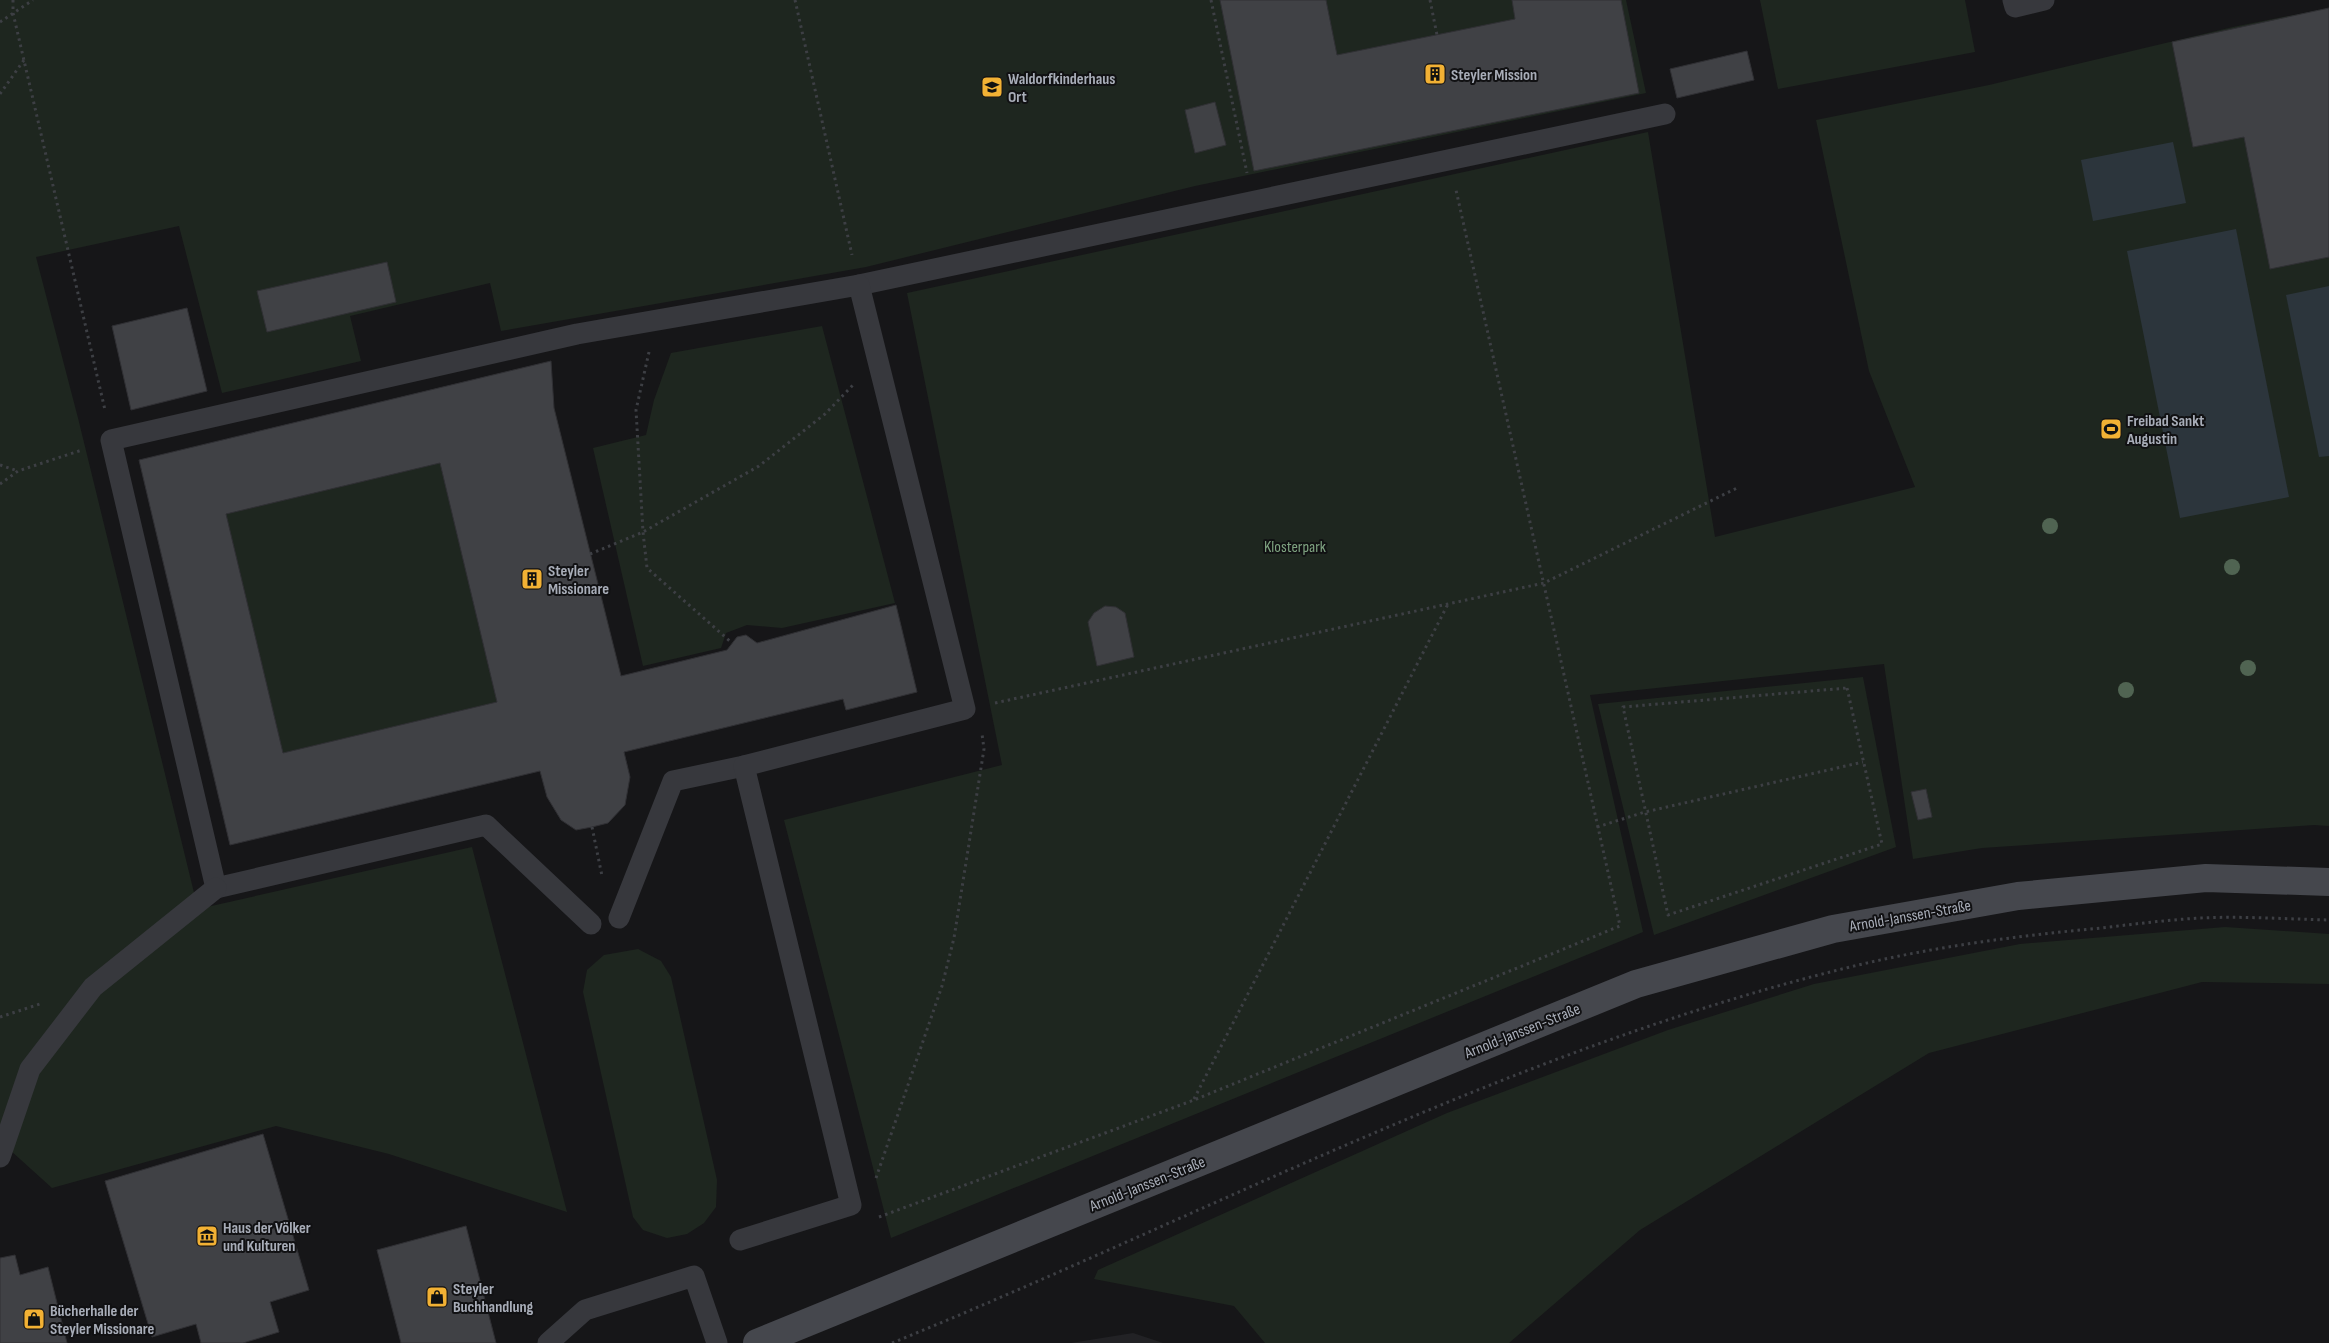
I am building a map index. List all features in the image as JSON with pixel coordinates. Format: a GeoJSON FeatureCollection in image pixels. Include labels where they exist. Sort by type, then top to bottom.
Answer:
{"type":"FeatureCollection","features":[{"type":"Feature","properties":{"kind":"main road","name":"Arnold-Janssen-Straße"},"geometry":{"type":"LineString","coordinates":[[757,1343],[1636,984],[1833,929],[2018,896],[2206,878],[2329,882]]}},
{"type":"Feature","properties":{"kind":"lane"},"geometry":{"type":"LineString","coordinates":[[2013,0],[2015,7],[2044,0]]}},
{"type":"Feature","properties":{"kind":"lane"},"geometry":{"type":"LineString","coordinates":[[216,888],[111,440],[577,334],[859,285],[1665,114]]}},
{"type":"Feature","properties":{"kind":"lane"},"geometry":{"type":"LineString","coordinates":[[619,918],[673,781],[744,766],[972,708],[877,359],[859,285]]}},
{"type":"Feature","properties":{"kind":"lane"},"geometry":{"type":"LineString","coordinates":[[740,1240],[858,1208],[744,766]]}},
{"type":"Feature","properties":{"kind":"lane"},"geometry":{"type":"LineString","coordinates":[[0,1157],[30,1069],[93,987],[216,888],[486,825],[591,924]]}},
{"type":"Feature","properties":{"kind":"lane"},"geometry":{"type":"LineString","coordinates":[[548,1343],[585,1310],[694,1276],[717,1343]]}},
{"type":"Feature","properties":{"kind":"path"},"geometry":{"type":"LineString","coordinates":[[0,484],[18,471],[111,440],[13,13],[13,0]]}},
{"type":"Feature","properties":{"kind":"path"},"geometry":{"type":"LineString","coordinates":[[0,22],[33,0]]}},
{"type":"Feature","properties":{"kind":"path"},"geometry":{"type":"LineString","coordinates":[[795,0],[859,285]]}},
{"type":"Feature","properties":{"kind":"path"},"geometry":{"type":"LineString","coordinates":[[1211,0],[1252,201]]}},
{"type":"Feature","properties":{"kind":"path"},"geometry":{"type":"LineString","coordinates":[[1430,0],[1437,35]]}},
{"type":"Feature","properties":{"kind":"path"},"geometry":{"type":"LineString","coordinates":[[0,94],[24,60]]}},
{"type":"Feature","properties":{"kind":"path"},"geometry":{"type":"LineString","coordinates":[[1449,159],[1544,583],[1597,827],[1620,926],[1194,1100],[878,1217],[858,1208],[942,986],[954,938],[984,749],[972,708],[1544,583],[1737,488]]}},
{"type":"Feature","properties":{"kind":"path"},"geometry":{"type":"LineString","coordinates":[[656,320],[636,410],[647,568],[732,643]]}},
{"type":"Feature","properties":{"kind":"path"},"geometry":{"type":"LineString","coordinates":[[590,554],[643,532],[759,466],[825,414],[877,359]]}},
{"type":"Feature","properties":{"kind":"path"},"geometry":{"type":"LineString","coordinates":[[0,465],[18,471]]}},
{"type":"Feature","properties":{"kind":"path"},"geometry":{"type":"LineString","coordinates":[[1194,1100],[1448,604]]}},
{"type":"Feature","properties":{"kind":"path"},"geometry":{"type":"LineString","coordinates":[[1847,688],[1882,844],[1668,915],[1645,812],[1623,707],[1847,688]]}},
{"type":"Feature","properties":{"kind":"path"},"geometry":{"type":"LineString","coordinates":[[1597,827],[1645,812],[1863,762]]}},
{"type":"Feature","properties":{"kind":"path"},"geometry":{"type":"LineString","coordinates":[[592,827],[600,866]]}},
{"type":"Feature","properties":{"kind":"path"},"geometry":{"type":"LineString","coordinates":[[892,1343],[984,1306],[1447,1102],[1530,1069],[1686,1013],[1847,967],[1997,938],[2200,918],[2329,920]]}},
{"type":"Feature","properties":{"kind":"shaded area"},"geometry":{"type":"Polygon","coordinates":[[[2173,142],[2186,203],[2093,221],[2081,160],[2173,142]]]}},
{"type":"Feature","properties":{"kind":"shaded area"},"geometry":{"type":"Polygon","coordinates":[[[2236,229],[2289,497],[2180,518],[2127,251],[2236,229]]]}},
{"type":"Feature","properties":{"kind":"shaded area"},"geometry":{"type":"Polygon","coordinates":[[[2329,286],[2329,456],[2319,457],[2286,295],[2329,286]]]}},
{"type":"Feature","properties":{"kind":"shaded area"},"geometry":{"type":"Polygon","coordinates":[[[1133,1333],[1163,1343],[1071,1343],[1133,1333]]]}},
{"type":"Feature","properties":{"kind":"green space"},"geometry":{"type":"Polygon","coordinates":[[[0,0],[1626,0],[1646,93],[1195,186],[866,267],[501,331],[490,283],[350,316],[361,361],[222,393],[179,226],[36,257],[78,418],[198,909],[472,847],[567,1212],[389,1154],[276,1126],[52,1188],[0,1141],[0,0]]]}},
{"type":"Feature","properties":{"kind":"green space"},"geometry":{"type":"Polygon","coordinates":[[[1760,0],[1965,0],[1975,52],[1778,89],[1760,0]]]}},
{"type":"Feature","properties":{"kind":"green space","name":"Klosterpark"},"geometry":{"type":"Polygon","coordinates":[[[2329,8],[2329,826],[2314,825],[1982,848],[1913,859],[1884,664],[1590,695],[1643,932],[891,1238],[784,820],[1002,765],[907,293],[1648,132],[1715,537],[1915,487],[1869,371],[1816,120],[1989,85],[2233,27],[2329,8]]]}},
{"type":"Feature","properties":{"kind":"green space"},"geometry":{"type":"Polygon","coordinates":[[[822,326],[895,603],[782,628],[747,625],[726,633],[721,648],[643,666],[593,448],[646,435],[654,400],[671,353],[822,326]]]}},
{"type":"Feature","properties":{"kind":"green space"},"geometry":{"type":"Polygon","coordinates":[[[440,463],[497,702],[283,753],[226,514],[440,463]]]}},
{"type":"Feature","properties":{"kind":"green space"},"geometry":{"type":"Polygon","coordinates":[[[1863,677],[1896,847],[1654,935],[1598,704],[1863,677]]]}},
{"type":"Feature","properties":{"kind":"green space"},"geometry":{"type":"Polygon","coordinates":[[[2225,927],[2329,934],[2329,984],[2202,982],[1929,1053],[1640,1230],[1509,1343],[1265,1343],[1234,1306],[1094,1279],[1098,1270],[1447,1113],[1668,1030],[1814,984],[2020,944],[2225,927]]]}},
{"type":"Feature","properties":{"kind":"green space"},"geometry":{"type":"Polygon","coordinates":[[[638,949],[661,961],[671,977],[717,1180],[716,1207],[704,1223],[687,1234],[667,1238],[643,1230],[633,1217],[583,992],[587,970],[604,955],[638,949]]]}},
{"type":"Feature","properties":{"kind":"building","name":"Steyler Mission"},"geometry":{"type":"Polygon","coordinates":[[[1220,0],[1326,0],[1337,55],[1515,19],[1512,0],[1621,0],[1639,93],[1254,171],[1220,0]]]}},
{"type":"Feature","properties":{"kind":"building"},"geometry":{"type":"Polygon","coordinates":[[[2329,8],[2329,257],[2270,269],[2244,137],[2193,147],[2172,42],[2329,8]]]}},
{"type":"Feature","properties":{"kind":"building"},"geometry":{"type":"Polygon","coordinates":[[[1747,51],[1754,80],[1677,98],[1670,69],[1747,51]]]}},
{"type":"Feature","properties":{"kind":"building"},"geometry":{"type":"Polygon","coordinates":[[[1215,102],[1226,145],[1195,153],[1185,110],[1215,102]]]}},
{"type":"Feature","properties":{"kind":"building"},"geometry":{"type":"Polygon","coordinates":[[[387,262],[396,302],[267,332],[257,291],[387,262]]]}},
{"type":"Feature","properties":{"kind":"building"},"geometry":{"type":"Polygon","coordinates":[[[187,308],[207,391],[131,410],[112,326],[187,308]]]}},
{"type":"Feature","properties":{"kind":"building","name":"Steyler Missionare"},"geometry":{"type":"Polygon","coordinates":[[[551,361],[554,408],[621,676],[727,650],[737,637],[746,635],[757,643],[896,605],[917,692],[846,710],[843,699],[624,752],[630,777],[625,805],[608,823],[592,827],[576,830],[561,820],[547,797],[540,771],[230,845],[139,460],[551,361]],[[440,463],[226,514],[283,753],[497,702],[440,463]]]}},
{"type":"Feature","properties":{"kind":"building"},"geometry":{"type":"Polygon","coordinates":[[[1105,606],[1116,607],[1125,613],[1134,657],[1097,666],[1088,622],[1094,613],[1105,606]]]}},
{"type":"Feature","properties":{"kind":"building"},"geometry":{"type":"Polygon","coordinates":[[[1926,789],[1932,817],[1918,820],[1911,792],[1926,789]]]}},
{"type":"Feature","properties":{"kind":"building","name":"Haus der Völker und Kulturen"},"geometry":{"type":"Polygon","coordinates":[[[263,1134],[309,1290],[270,1302],[279,1332],[243,1343],[201,1343],[196,1324],[152,1337],[105,1181],[263,1134]]]}},
{"type":"Feature","properties":{"kind":"building","name":"Steyler Buchhandlung"},"geometry":{"type":"Polygon","coordinates":[[[466,1226],[496,1343],[401,1343],[377,1250],[466,1226]]]}},
{"type":"Feature","properties":{"kind":"building"},"geometry":{"type":"Polygon","coordinates":[[[15,1255],[20,1275],[48,1267],[67,1343],[0,1343],[0,1258],[15,1255]]]}},
{"type":"Feature","properties":{"kind":"place","name":"Steyler Mission"},"geometry":{"type":"Point","coordinates":[1435,74]}},
{"type":"Feature","properties":{"kind":"place","name":"Waldorfkinderhaus Ort"},"geometry":{"type":"Point","coordinates":[992,87]}},
{"type":"Feature","properties":{"kind":"place","name":"Freibad Sankt Augustin"},"geometry":{"type":"Point","coordinates":[2111,429]}},
{"type":"Feature","properties":{"kind":"place","name":"Steyler Missionare"},"geometry":{"type":"Point","coordinates":[532,579]}},
{"type":"Feature","properties":{"kind":"place","name":"Haus der Völker und Kulturen"},"geometry":{"type":"Point","coordinates":[207,1236]}},
{"type":"Feature","properties":{"kind":"place","name":"Steyler Buchhandlung"},"geometry":{"type":"Point","coordinates":[437,1297]}},
{"type":"Feature","properties":{"kind":"place","name":"Bücherhalle der Steyler Missionare"},"geometry":{"type":"Point","coordinates":[34,1319]}}]}
